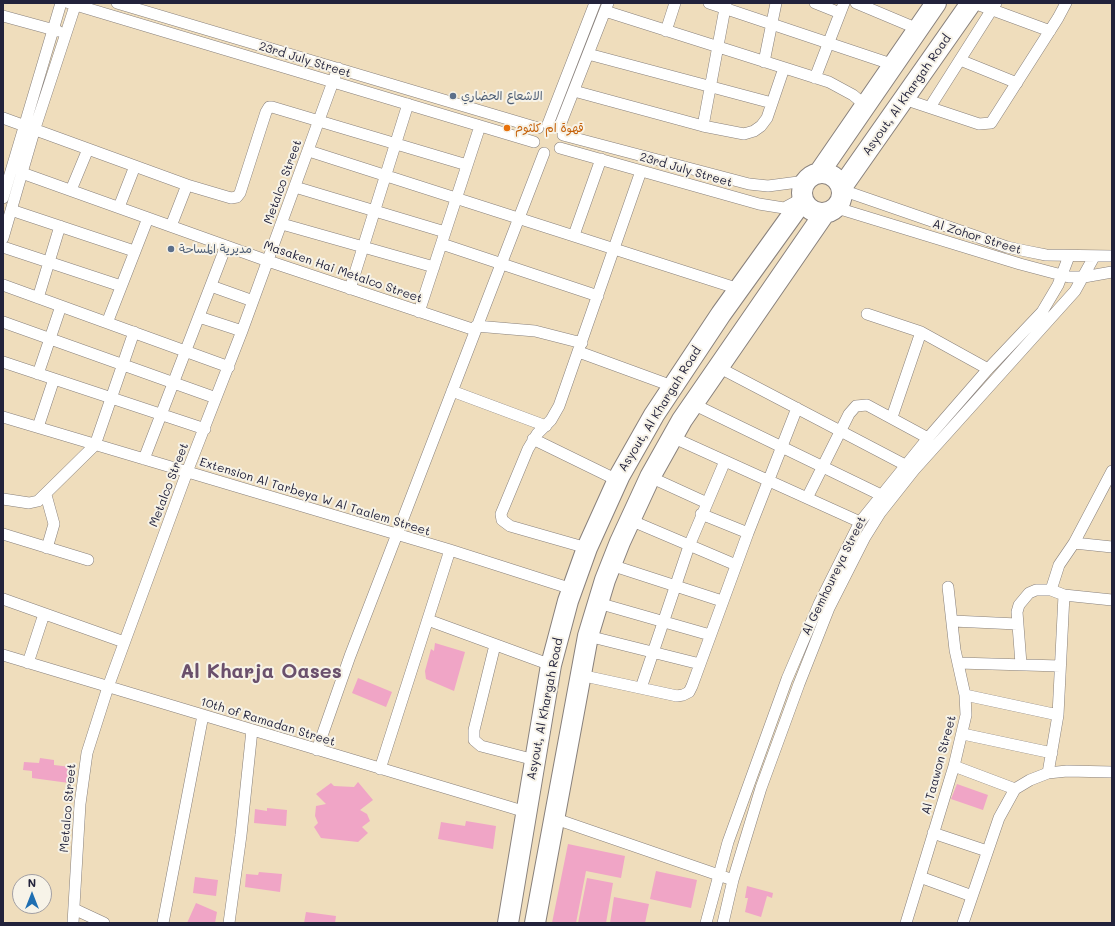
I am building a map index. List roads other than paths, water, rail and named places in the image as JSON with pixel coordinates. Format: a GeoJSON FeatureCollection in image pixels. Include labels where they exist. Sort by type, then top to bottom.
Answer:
{"type":"FeatureCollection","features":[{"type":"Feature","properties":{"kind":"highway","name":"Asyout, Al Khargah Road"},"geometry":{"type":"LineString","coordinates":[[508,923],[551,665],[572,589],[587,548],[617,480],[672,386],[807,188],[936,3]]}},
{"type":"Feature","properties":{"kind":"highway","name":"Asyout, Al Khargah Road"},"geometry":{"type":"LineString","coordinates":[[535,923],[553,818],[588,636],[611,565],[650,477],[672,437],[718,367],[836,200],[904,99],[973,3]]}},
{"type":"Feature","properties":{"kind":"highway"},"geometry":{"type":"LineString","coordinates":[[825,173],[836,178],[836,200],[811,210],[807,188],[825,173]]}},
{"type":"Feature","properties":{"kind":"street"},"geometry":{"type":"LineString","coordinates":[[3,198],[52,29],[61,3]]}},
{"type":"Feature","properties":{"kind":"street","name":"23rd July Street"},"geometry":{"type":"LineString","coordinates":[[117,3],[543,126]]}},
{"type":"Feature","properties":{"kind":"street"},"geometry":{"type":"LineString","coordinates":[[595,3],[543,126],[534,137],[534,142],[539,150],[544,153],[553,153],[560,148],[561,132],[574,91],[607,7],[666,31],[815,78],[841,88],[865,106]]}},
{"type":"Feature","properties":{"kind":"street"},"geometry":{"type":"LineString","coordinates":[[666,31],[675,3]]}},
{"type":"Feature","properties":{"kind":"street"},"geometry":{"type":"LineString","coordinates":[[709,3],[726,6],[771,24],[894,65]]}},
{"type":"Feature","properties":{"kind":"street"},"geometry":{"type":"LineString","coordinates":[[764,62],[776,3]]}},
{"type":"Feature","properties":{"kind":"street"},"geometry":{"type":"LineString","coordinates":[[815,3],[842,8],[815,78]]}},
{"type":"Feature","properties":{"kind":"street"},"geometry":{"type":"LineString","coordinates":[[856,3],[918,29]]}},
{"type":"Feature","properties":{"kind":"street"},"geometry":{"type":"LineString","coordinates":[[973,3],[994,6],[1050,31]]}},
{"type":"Feature","properties":{"kind":"street"},"geometry":{"type":"LineString","coordinates":[[904,99],[979,124],[987,125],[994,120],[1066,3]]}},
{"type":"Feature","properties":{"kind":"street"},"geometry":{"type":"LineString","coordinates":[[3,238],[35,128],[66,33],[73,4]]}},
{"type":"Feature","properties":{"kind":"street","name":"23rd July Street"},"geometry":{"type":"LineString","coordinates":[[73,4],[534,142]]}},
{"type":"Feature","properties":{"kind":"street"},"geometry":{"type":"LineString","coordinates":[[703,126],[726,6]]}},
{"type":"Feature","properties":{"kind":"street"},"geometry":{"type":"LineString","coordinates":[[930,107],[994,6]]}},
{"type":"Feature","properties":{"kind":"street"},"geometry":{"type":"LineString","coordinates":[[3,16],[66,33]]}},
{"type":"Feature","properties":{"kind":"street"},"geometry":{"type":"LineString","coordinates":[[588,54],[772,103]]}},
{"type":"Feature","properties":{"kind":"street"},"geometry":{"type":"LineString","coordinates":[[960,60],[1017,83]]}},
{"type":"Feature","properties":{"kind":"street","name":"Metalco Street"},"geometry":{"type":"LineString","coordinates":[[74,923],[82,779],[87,754],[124,642],[187,472],[229,367],[320,121],[338,68]]}},
{"type":"Feature","properties":{"kind":"street"},"geometry":{"type":"LineString","coordinates":[[574,91],[703,126],[735,134],[744,134],[754,132],[767,118],[784,68]]}},
{"type":"Feature","properties":{"kind":"street"},"geometry":{"type":"LineString","coordinates":[[350,289],[408,104]]}},
{"type":"Feature","properties":{"kind":"street"},"geometry":{"type":"LineString","coordinates":[[3,118],[24,124],[135,166],[231,198],[239,196],[266,112],[269,107],[272,106],[467,165]]}},
{"type":"Feature","properties":{"kind":"street"},"geometry":{"type":"LineString","coordinates":[[419,312],[480,126]]}},
{"type":"Feature","properties":{"kind":"street"},"geometry":{"type":"LineString","coordinates":[[543,126],[561,132]]}},
{"type":"Feature","properties":{"kind":"street","name":"23rd July Street"},"geometry":{"type":"LineString","coordinates":[[561,132],[736,182],[768,186],[807,188]]}},
{"type":"Feature","properties":{"kind":"street","name":"23rd July Street"},"geometry":{"type":"LineString","coordinates":[[560,148],[773,208],[794,204],[807,188]]}},
{"type":"Feature","properties":{"kind":"street"},"geometry":{"type":"LineString","coordinates":[[71,190],[88,149]]}},
{"type":"Feature","properties":{"kind":"street"},"geometry":{"type":"LineString","coordinates":[[309,151],[739,289]]}},
{"type":"Feature","properties":{"kind":"street"},"geometry":{"type":"LineString","coordinates":[[317,750],[350,656],[396,535],[500,263],[544,153]]}},
{"type":"Feature","properties":{"kind":"street"},"geometry":{"type":"LineString","coordinates":[[574,235],[601,159]]}},
{"type":"Feature","properties":{"kind":"street"},"geometry":{"type":"LineString","coordinates":[[119,208],[135,166]]}},
{"type":"Feature","properties":{"kind":"street"},"geometry":{"type":"LineString","coordinates":[[587,548],[510,526],[502,520],[501,514],[533,439],[546,426],[559,406],[641,171]]}},
{"type":"Feature","properties":{"kind":"street","name":"Masaken Hai Metalco Street"},"geometry":{"type":"LineString","coordinates":[[22,173],[268,261],[419,312],[476,328],[536,331],[580,347],[672,386]]}},
{"type":"Feature","properties":{"kind":"street"},"geometry":{"type":"LineString","coordinates":[[171,226],[187,184]]}},
{"type":"Feature","properties":{"kind":"street"},"geometry":{"type":"LineString","coordinates":[[295,187],[445,232]]}},
{"type":"Feature","properties":{"kind":"street","name":"Al Zohor Street"},"geometry":{"type":"LineString","coordinates":[[836,200],[1046,255],[1094,257],[1112,256]]}},
{"type":"Feature","properties":{"kind":"street","name":"Al Zohor Street"},"geometry":{"type":"LineString","coordinates":[[836,200],[1020,264],[1076,278],[1112,272]]}},
{"type":"Feature","properties":{"kind":"street"},"geometry":{"type":"LineString","coordinates":[[10,210],[134,252]]}},
{"type":"Feature","properties":{"kind":"street"},"geometry":{"type":"LineString","coordinates":[[106,323],[148,218]]}},
{"type":"Feature","properties":{"kind":"street"},"geometry":{"type":"LineString","coordinates":[[282,224],[434,267]]}},
{"type":"Feature","properties":{"kind":"street"},"geometry":{"type":"LineString","coordinates":[[38,298],[60,226]]}},
{"type":"Feature","properties":{"kind":"street"},"geometry":{"type":"LineString","coordinates":[[442,244],[598,296]]}},
{"type":"Feature","properties":{"kind":"street"},"geometry":{"type":"LineString","coordinates":[[144,459],[226,246]]}},
{"type":"Feature","properties":{"kind":"street"},"geometry":{"type":"LineString","coordinates":[[3,247],[121,286]]}},
{"type":"Feature","properties":{"kind":"street","name":"Al Gemhoureya Street"},"geometry":{"type":"LineString","coordinates":[[706,923],[718,875],[748,784],[787,679],[810,623],[928,438],[988,369],[1042,312],[1051,299],[1069,256]]}},
{"type":"Feature","properties":{"kind":"street","name":"Al Gemhoureya Street"},"geometry":{"type":"LineString","coordinates":[[722,923],[733,880],[761,788],[798,684],[824,620],[860,522],[880,494],[910,467],[1047,323],[1075,291],[1094,257]]}},
{"type":"Feature","properties":{"kind":"street"},"geometry":{"type":"LineString","coordinates":[[3,285],[229,367]]}},
{"type":"Feature","properties":{"kind":"street"},"geometry":{"type":"LineString","coordinates":[[210,286],[253,301]]}},
{"type":"Feature","properties":{"kind":"street"},"geometry":{"type":"LineString","coordinates":[[38,374],[61,306]]}},
{"type":"Feature","properties":{"kind":"street"},"geometry":{"type":"LineString","coordinates":[[867,314],[921,332],[988,369]]}},
{"type":"Feature","properties":{"kind":"street"},"geometry":{"type":"LineString","coordinates":[[199,316],[242,331]]}},
{"type":"Feature","properties":{"kind":"street"},"geometry":{"type":"LineString","coordinates":[[3,322],[216,398]]}},
{"type":"Feature","properties":{"kind":"street"},"geometry":{"type":"LineString","coordinates":[[3,499],[29,503],[38,501],[46,495],[95,444],[134,332]]}},
{"type":"Feature","properties":{"kind":"street"},"geometry":{"type":"LineString","coordinates":[[892,417],[921,332]]}},
{"type":"Feature","properties":{"kind":"street"},"geometry":{"type":"LineString","coordinates":[[3,362],[205,429]]}},
{"type":"Feature","properties":{"kind":"street"},"geometry":{"type":"LineString","coordinates":[[718,367],[910,467]]}},
{"type":"Feature","properties":{"kind":"street"},"geometry":{"type":"LineString","coordinates":[[38,427],[54,379]]}},
{"type":"Feature","properties":{"kind":"street"},"geometry":{"type":"LineString","coordinates":[[452,391],[546,426]]}},
{"type":"Feature","properties":{"kind":"street"},"geometry":{"type":"LineString","coordinates":[[693,404],[880,494]]}},
{"type":"Feature","properties":{"kind":"street"},"geometry":{"type":"LineString","coordinates":[[807,498],[840,431],[853,408],[859,405],[867,405],[892,417],[928,438]]}},
{"type":"Feature","properties":{"kind":"street"},"geometry":{"type":"LineString","coordinates":[[580,675],[677,696],[683,695],[692,686],[722,601],[797,408]]}},
{"type":"Feature","properties":{"kind":"street","name":"Extension Al Tarbeya W Al Taalem Street"},"geometry":{"type":"LineString","coordinates":[[3,417],[450,550],[572,589]]}},
{"type":"Feature","properties":{"kind":"street"},"geometry":{"type":"LineString","coordinates":[[672,437],[860,522]]}},
{"type":"Feature","properties":{"kind":"street"},"geometry":{"type":"LineString","coordinates":[[533,439],[617,480]]}},
{"type":"Feature","properties":{"kind":"street"},"geometry":{"type":"LineString","coordinates":[[641,688],[674,586],[701,514],[726,461]]}},
{"type":"Feature","properties":{"kind":"street"},"geometry":{"type":"LineString","coordinates":[[1051,590],[1059,565],[1107,494],[1112,471]]}},
{"type":"Feature","properties":{"kind":"street"},"geometry":{"type":"LineString","coordinates":[[650,477],[707,503]]}},
{"type":"Feature","properties":{"kind":"street"},"geometry":{"type":"LineString","coordinates":[[46,495],[54,524],[47,548]]}},
{"type":"Feature","properties":{"kind":"street"},"geometry":{"type":"LineString","coordinates":[[701,514],[748,533]]}},
{"type":"Feature","properties":{"kind":"street"},"geometry":{"type":"LineString","coordinates":[[630,520],[689,546],[736,564]]}},
{"type":"Feature","properties":{"kind":"street"},"geometry":{"type":"LineString","coordinates":[[3,534],[88,560]]}},
{"type":"Feature","properties":{"kind":"street"},"geometry":{"type":"LineString","coordinates":[[1074,543],[1112,547]]}},
{"type":"Feature","properties":{"kind":"street"},"geometry":{"type":"LineString","coordinates":[[380,769],[450,550]]}},
{"type":"Feature","properties":{"kind":"street"},"geometry":{"type":"LineString","coordinates":[[611,565],[722,601]]}},
{"type":"Feature","properties":{"kind":"street","name":"Al Taawon Street"},"geometry":{"type":"LineString","coordinates":[[906,923],[954,766],[963,734],[966,715],[965,695],[958,663],[948,587]]}},
{"type":"Feature","properties":{"kind":"street"},"geometry":{"type":"LineString","coordinates":[[1021,664],[1017,612],[1022,599],[1036,590],[1051,590],[1064,595],[1112,600]]}},
{"type":"Feature","properties":{"kind":"street"},"geometry":{"type":"LineString","coordinates":[[1048,773],[1058,715],[1064,595]]}},
{"type":"Feature","properties":{"kind":"street"},"geometry":{"type":"LineString","coordinates":[[3,599],[124,642]]}},
{"type":"Feature","properties":{"kind":"street"},"geometry":{"type":"LineString","coordinates":[[598,603],[710,635]]}},
{"type":"Feature","properties":{"kind":"street"},"geometry":{"type":"LineString","coordinates":[[28,663],[44,614]]}},
{"type":"Feature","properties":{"kind":"street"},"geometry":{"type":"LineString","coordinates":[[428,620],[551,665]]}},
{"type":"Feature","properties":{"kind":"street"},"geometry":{"type":"LineString","coordinates":[[953,622],[1017,624]]}},
{"type":"Feature","properties":{"kind":"street"},"geometry":{"type":"LineString","coordinates":[[588,636],[700,664]]}},
{"type":"Feature","properties":{"kind":"street"},"geometry":{"type":"LineString","coordinates":[[495,645],[474,730],[474,740],[481,746],[535,760]]}},
{"type":"Feature","properties":{"kind":"street","name":"10th of Ramadan Street"},"geometry":{"type":"LineString","coordinates":[[3,655],[526,812]]}},
{"type":"Feature","properties":{"kind":"street"},"geometry":{"type":"LineString","coordinates":[[958,663],[1060,666]]}},
{"type":"Feature","properties":{"kind":"street"},"geometry":{"type":"LineString","coordinates":[[787,679],[798,684]]}},
{"type":"Feature","properties":{"kind":"street"},"geometry":{"type":"LineString","coordinates":[[965,695],[1058,715]]}},
{"type":"Feature","properties":{"kind":"street"},"geometry":{"type":"LineString","coordinates":[[163,923],[203,715]]}},
{"type":"Feature","properties":{"kind":"street"},"geometry":{"type":"LineString","coordinates":[[229,923],[241,835],[252,730]]}},
{"type":"Feature","properties":{"kind":"street"},"geometry":{"type":"LineString","coordinates":[[963,734],[1052,754]]}},
{"type":"Feature","properties":{"kind":"street"},"geometry":{"type":"LineString","coordinates":[[954,766],[1015,789]]}},
{"type":"Feature","properties":{"kind":"street"},"geometry":{"type":"LineString","coordinates":[[964,923],[999,818],[1015,789],[1022,784],[1048,773],[1067,771],[1112,772]]}},
{"type":"Feature","properties":{"kind":"street"},"geometry":{"type":"LineString","coordinates":[[748,784],[761,788]]}},
{"type":"Feature","properties":{"kind":"street"},"geometry":{"type":"LineString","coordinates":[[553,818],[733,880]]}},
{"type":"Feature","properties":{"kind":"street"},"geometry":{"type":"LineString","coordinates":[[934,833],[987,851]]}},
{"type":"Feature","properties":{"kind":"street"},"geometry":{"type":"LineString","coordinates":[[920,877],[972,896]]}},
{"type":"Feature","properties":{"kind":"street"},"geometry":{"type":"LineString","coordinates":[[74,908],[104,923]]}},
{"type":"Feature","properties":{"kind":"place","name":"الاشعاع الحضاري"},"geometry":{"type":"Point","coordinates":[453,96]}},
{"type":"Feature","properties":{"kind":"place","name":"قهوة ام كلثوم"},"geometry":{"type":"Point","coordinates":[507,128]}},
{"type":"Feature","properties":{"kind":"place","name":"مديرية المساحة"},"geometry":{"type":"Point","coordinates":[171,249]}},
{"type":"Feature","properties":{"kind":"district","name":"Al Kharja Oases"},"geometry":{"type":"Point","coordinates":[261,672]}}]}
